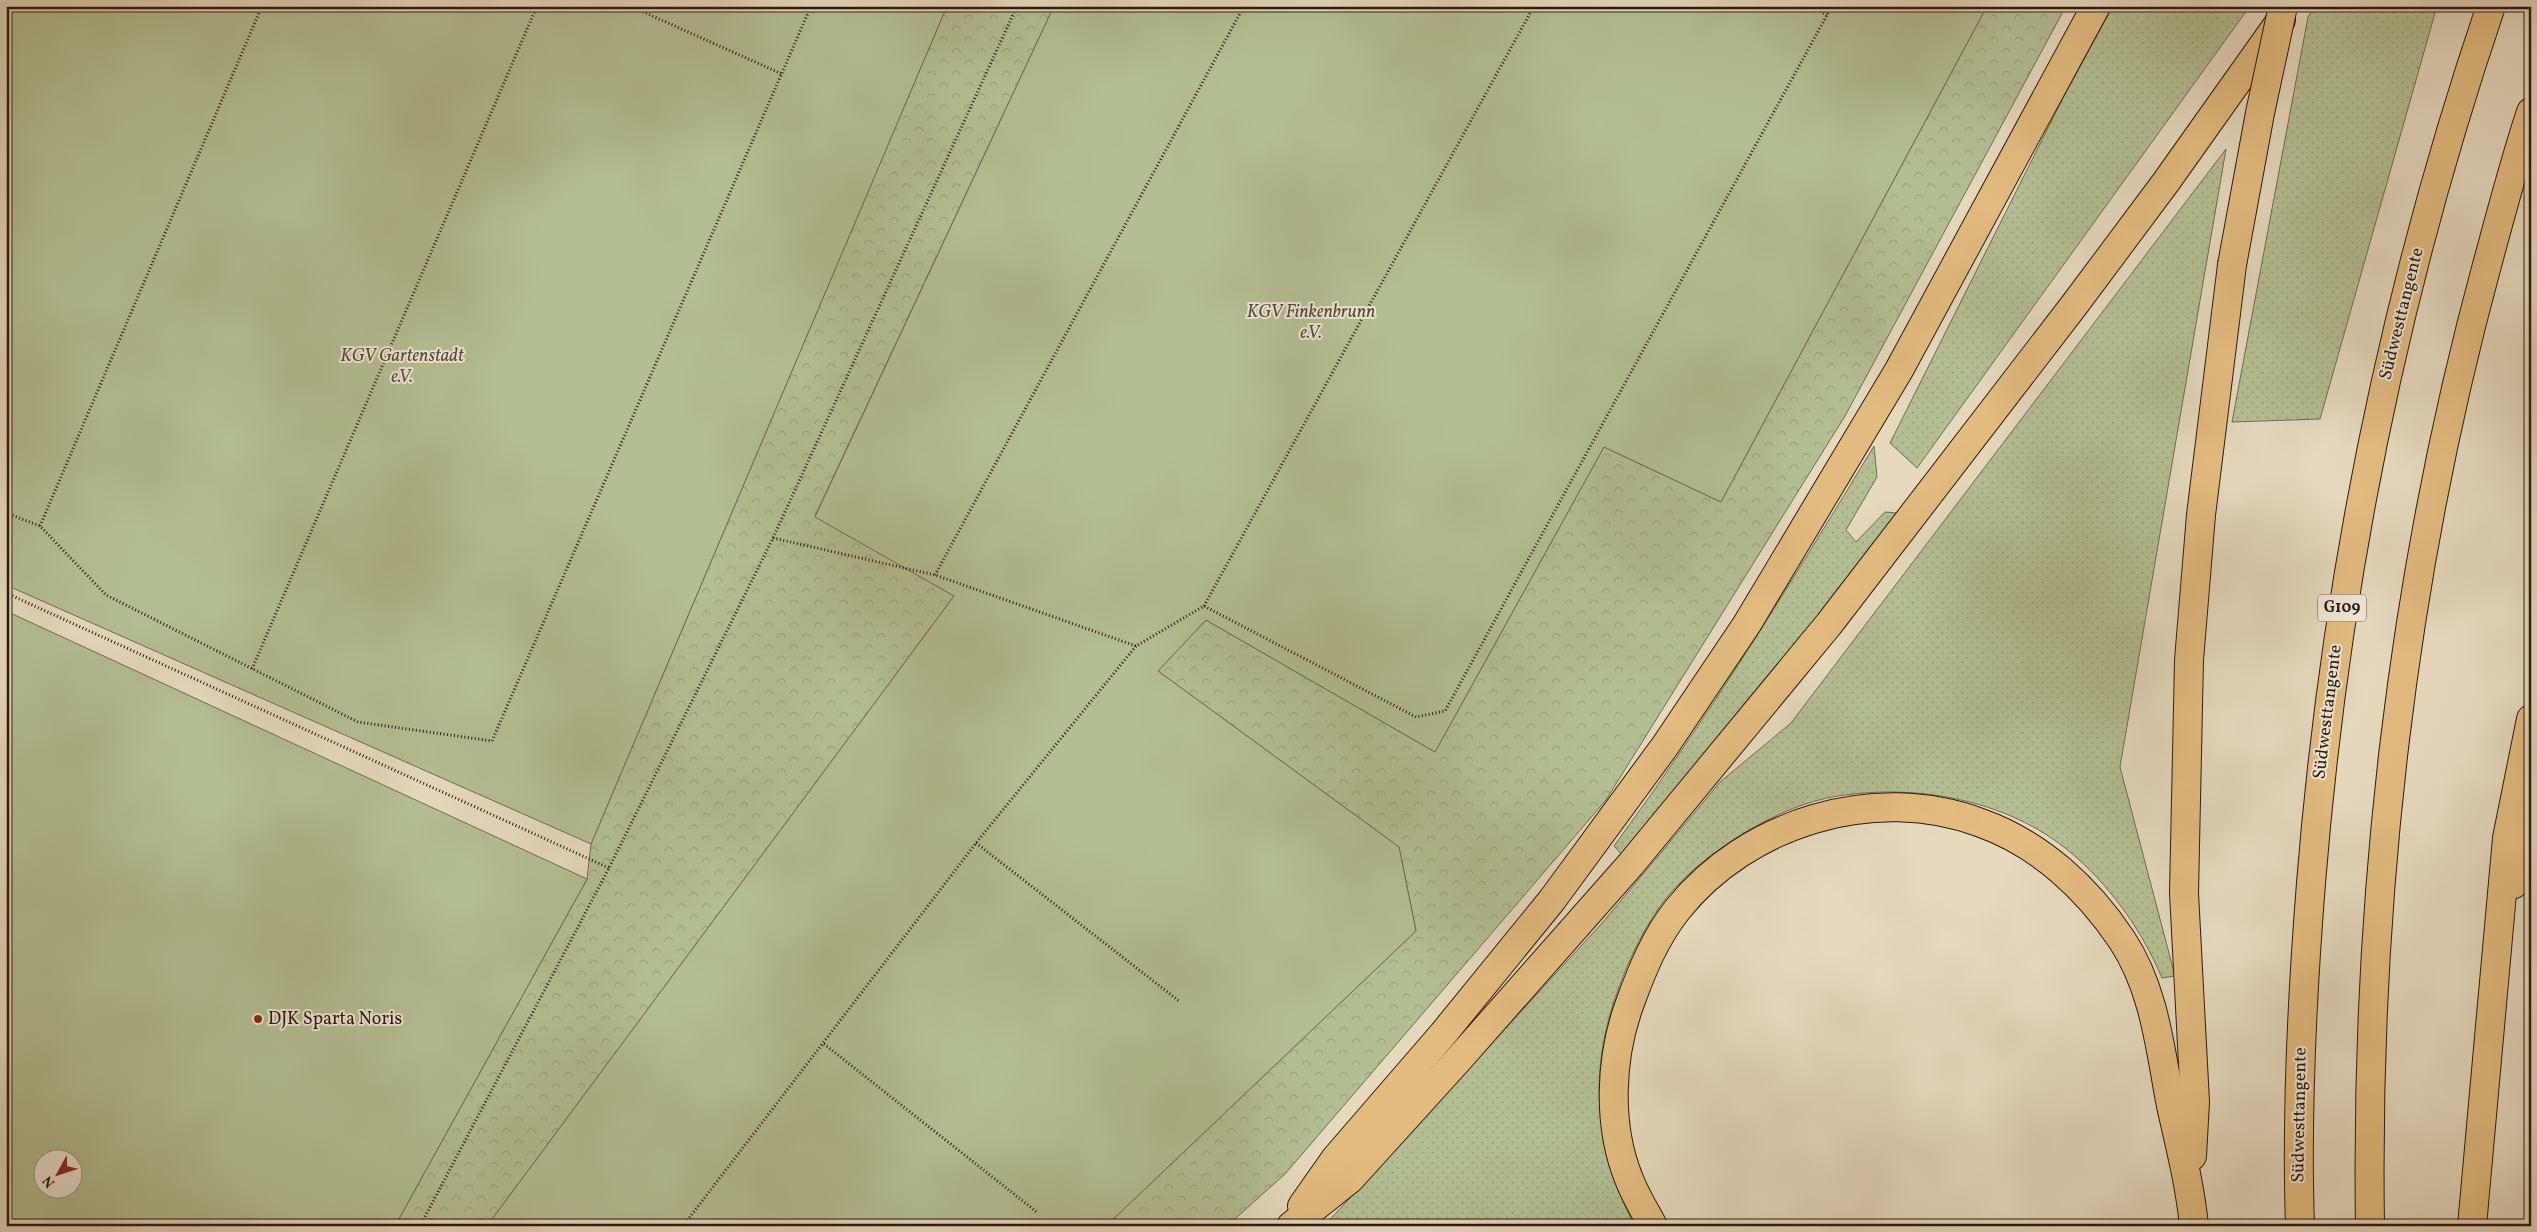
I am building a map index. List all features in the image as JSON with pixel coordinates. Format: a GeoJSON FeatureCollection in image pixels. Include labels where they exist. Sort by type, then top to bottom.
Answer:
{"type":"FeatureCollection","features":[{"type":"Feature","properties":{"kind":"highway"},"geometry":{"type":"LineString","coordinates":[[1290,1226],[1335,1159],[1437,1042],[1552,900],[1665,746],[1741,632],[1838,475],[1899,370],[2096,6]]}},
{"type":"Feature","properties":{"kind":"highway"},"geometry":{"type":"LineString","coordinates":[[2190,1187],[2195,1102],[2184,893],[2189,660],[2202,506],[2232,265],[2260,113],[2283,6]]}},
{"type":"Feature","properties":{"kind":"highway"},"geometry":{"type":"LineString","coordinates":[[1290,1226],[1350,1179],[1458,1060],[1630,864],[1829,624],[2081,297],[2166,182],[2290,6]]}},
{"type":"Feature","properties":{"kind":"highway","name":"Südwesttangente"},"geometry":{"type":"LineString","coordinates":[[2300,1226],[2299,1092],[2303,999],[2316,816],[2335,650],[2371,450],[2396,335],[2426,219],[2491,6]]}},
{"type":"Feature","properties":{"kind":"highway"},"geometry":{"type":"LineString","coordinates":[[2370,1226],[2372,1031],[2379,904],[2388,804],[2414,604],[2465,342],[2531,112]]}},
{"type":"Feature","properties":{"kind":"highway"},"geometry":{"type":"LineString","coordinates":[[2472,1226],[2507,838],[2531,718]]}},
{"type":"Feature","properties":{"kind":"highway"},"geometry":{"type":"LineString","coordinates":[[1653,1226],[1629,1179],[1617,1132],[1614,1092],[1617,1055],[1623,1022],[1655,942],[1678,909],[1704,882],[1758,842],[1799,823],[1842,811],[1879,807],[1918,809],[1948,814],[1982,823],[2030,847],[2063,871],[2088,897],[2123,942],[2142,980],[2155,1016],[2171,1105],[2190,1187],[2194,1226]]}},
{"type":"Feature","properties":{"kind":"highway"},"geometry":{"type":"LineString","coordinates":[[2499,928],[2531,832]]}},
{"type":"Feature","properties":{"kind":"path"},"geometry":{"type":"LineString","coordinates":[[40,526],[262,6]]}},
{"type":"Feature","properties":{"kind":"path"},"geometry":{"type":"LineString","coordinates":[[252,669],[537,6]]}},
{"type":"Feature","properties":{"kind":"path"},"geometry":{"type":"LineString","coordinates":[[630,6],[782,74]]}},
{"type":"Feature","properties":{"kind":"path"},"geometry":{"type":"LineString","coordinates":[[6,513],[40,526],[106,595],[358,722],[492,741],[811,6]]}},
{"type":"Feature","properties":{"kind":"path"},"geometry":{"type":"LineString","coordinates":[[420,1226],[609,868],[772,538],[1018,6]]}},
{"type":"Feature","properties":{"kind":"path"},"geometry":{"type":"LineString","coordinates":[[935,575],[1244,6]]}},
{"type":"Feature","properties":{"kind":"path"},"geometry":{"type":"LineString","coordinates":[[683,1226],[976,843],[1136,646],[1204,606],[1534,6]]}},
{"type":"Feature","properties":{"kind":"path"},"geometry":{"type":"LineString","coordinates":[[1811,6],[1827,15]]}},
{"type":"Feature","properties":{"kind":"path"},"geometry":{"type":"LineString","coordinates":[[1204,606],[1416,717],[1445,711],[1832,6]]}},
{"type":"Feature","properties":{"kind":"path"},"geometry":{"type":"LineString","coordinates":[[772,538],[935,575],[1136,646]]}},
{"type":"Feature","properties":{"kind":"path"},"geometry":{"type":"LineString","coordinates":[[6,593],[609,868]]}},
{"type":"Feature","properties":{"kind":"path"},"geometry":{"type":"LineString","coordinates":[[976,843],[1179,1002]]}},
{"type":"Feature","properties":{"kind":"path"},"geometry":{"type":"LineString","coordinates":[[824,1044],[1038,1213]]}},
{"type":"Feature","properties":{"kind":"green space","name":"KGV Gartenstadt e.V."},"geometry":{"type":"Polygon","coordinates":[[[6,6],[947,6],[591,844],[6,585],[6,6]]]}},
{"type":"Feature","properties":{"kind":"green space"},"geometry":{"type":"Polygon","coordinates":[[[947,6],[1054,6],[815,516],[954,596],[487,1226],[395,1226],[587,879],[591,844],[947,6]]]}},
{"type":"Feature","properties":{"kind":"green space","name":"KGV Finkenbrunn e.V."},"geometry":{"type":"Polygon","coordinates":[[[1054,6],[1987,6],[1721,502],[1604,447],[1435,752],[1206,620],[1158,671],[1399,847],[1416,931],[1106,1226],[487,1226],[954,596],[815,517],[1054,6]]]}},
{"type":"Feature","properties":{"kind":"green space"},"geometry":{"type":"Polygon","coordinates":[[[1987,6],[2066,6],[1845,416],[1606,800],[1285,1174],[1227,1226],[1106,1226],[1416,931],[1399,847],[1158,671],[1206,620],[1435,752],[1604,447],[1721,502],[1987,6]]]}},
{"type":"Feature","properties":{"kind":"green space"},"geometry":{"type":"Polygon","coordinates":[[[2113,6],[2250,6],[1917,468],[1890,443],[2063,98],[2113,6]]]}},
{"type":"Feature","properties":{"kind":"green space"},"geometry":{"type":"Polygon","coordinates":[[[2315,6],[2437,6],[2320,419],[2232,422],[2308,17],[2315,6]]]}},
{"type":"Feature","properties":{"kind":"green space"},"geometry":{"type":"Polygon","coordinates":[[[2226,149],[2120,767],[2175,976],[2162,978],[2137,929],[2103,884],[2077,858],[2052,838],[2025,822],[1965,801],[1933,795],[1901,792],[1869,793],[1813,801],[1777,815],[1744,833],[1693,870],[1675,887],[1659,908],[1645,930],[1628,965],[1608,1020],[1599,1080],[1600,1110],[1611,1169],[1621,1198],[1635,1226],[1324,1226],[1603,922],[1720,782],[1791,723],[2226,149]]]}},
{"type":"Feature","properties":{"kind":"green space"},"geometry":{"type":"Polygon","coordinates":[[[1874,446],[1877,477],[1846,530],[1856,542],[1885,512],[1898,513],[1778,668],[1622,855],[1614,846],[1716,699],[1874,446]]]}},
{"type":"Feature","properties":{"kind":"green space","name":"DJK Sparta Noris"},"geometry":{"type":"Polygon","coordinates":[[[6,611],[587,879],[395,1226],[6,1226],[6,611]]]}},
{"type":"Feature","properties":{"kind":"place","name":"DJK Sparta Noris"},"geometry":{"type":"Point","coordinates":[258,1019]}}]}
